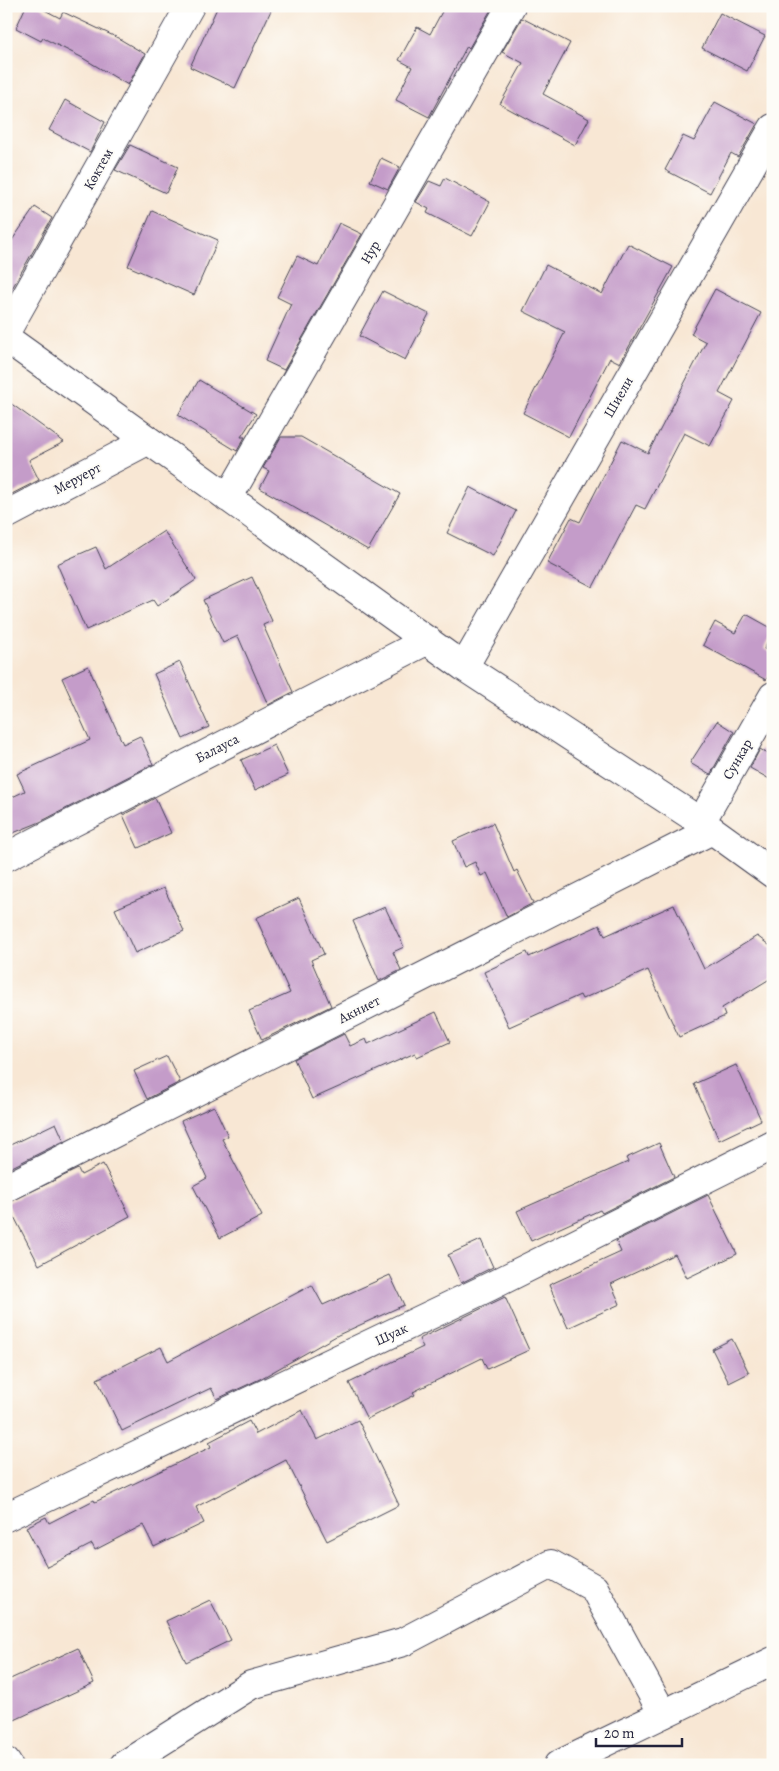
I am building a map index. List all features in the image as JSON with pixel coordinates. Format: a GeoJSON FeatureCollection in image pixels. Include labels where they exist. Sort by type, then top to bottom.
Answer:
{"type":"FeatureCollection","features":[{"type":"Feature","properties":{"kind":"street","name":"Көктем"},"geometry":{"type":"LineString","coordinates":[[6,332],[190,6]]}},
{"type":"Feature","properties":{"kind":"street","name":"Нур"},"geometry":{"type":"LineString","coordinates":[[228,498],[511,6]]}},
{"type":"Feature","properties":{"kind":"street","name":"Шиели"},"geometry":{"type":"LineString","coordinates":[[464,667],[773,128]]}},
{"type":"Feature","properties":{"kind":"street"},"geometry":{"type":"LineString","coordinates":[[6,338],[464,667],[706,826],[773,874]]}},
{"type":"Feature","properties":{"kind":"street","name":"Меруерт"},"geometry":{"type":"LineString","coordinates":[[6,515],[147,441]]}},
{"type":"Feature","properties":{"kind":"street","name":"Балауса"},"geometry":{"type":"LineString","coordinates":[[6,857],[428,640]]}},
{"type":"Feature","properties":{"kind":"street","name":"Сункар"},"geometry":{"type":"LineString","coordinates":[[706,826],[773,696]]}},
{"type":"Feature","properties":{"kind":"street","name":"Акниет"},"geometry":{"type":"LineString","coordinates":[[6,1188],[706,826]]}},
{"type":"Feature","properties":{"kind":"street","name":"Шуак"},"geometry":{"type":"LineString","coordinates":[[6,1517],[480,1291],[773,1145]]}},
{"type":"Feature","properties":{"kind":"street"},"geometry":{"type":"LineString","coordinates":[[124,1765],[251,1685],[403,1642],[551,1564],[594,1588],[663,1714]]}},
{"type":"Feature","properties":{"kind":"street"},"geometry":{"type":"LineString","coordinates":[[558,1765],[773,1661]]}},
{"type":"Feature","properties":{"kind":"building"},"geometry":{"type":"Polygon","coordinates":[[[26,6],[37,6],[60,18],[63,12],[118,38],[145,54],[128,85],[81,57],[43,38],[41,41],[16,28],[26,6]]]}},
{"type":"Feature","properties":{"kind":"building"},"geometry":{"type":"Polygon","coordinates":[[[218,6],[273,6],[235,88],[190,67],[218,6]]]}},
{"type":"Feature","properties":{"kind":"building"},"geometry":{"type":"Polygon","coordinates":[[[445,6],[493,6],[469,48],[467,46],[429,117],[396,100],[412,67],[399,60],[417,27],[430,34],[445,6]]]}},
{"type":"Feature","properties":{"kind":"building"},"geometry":{"type":"Polygon","coordinates":[[[720,13],[765,36],[747,71],[702,48],[720,13]]]}},
{"type":"Feature","properties":{"kind":"building"},"geometry":{"type":"Polygon","coordinates":[[[522,18],[570,43],[543,94],[589,119],[575,145],[500,104],[523,63],[502,52],[522,18]]]}},
{"type":"Feature","properties":{"kind":"building"},"geometry":{"type":"Polygon","coordinates":[[[65,100],[105,122],[90,152],[49,130],[65,100]]]}},
{"type":"Feature","properties":{"kind":"building"},"geometry":{"type":"Polygon","coordinates":[[[715,102],[757,124],[738,157],[731,153],[710,193],[665,170],[683,136],[694,141],[715,102]]]}},
{"type":"Feature","properties":{"kind":"building"},"geometry":{"type":"Polygon","coordinates":[[[130,145],[178,167],[166,193],[115,170],[130,145]]]}},
{"type":"Feature","properties":{"kind":"building"},"geometry":{"type":"Polygon","coordinates":[[[381,158],[400,167],[388,189],[370,181],[381,158]]]}},
{"type":"Feature","properties":{"kind":"building"},"geometry":{"type":"Polygon","coordinates":[[[445,178],[490,202],[472,236],[427,213],[429,209],[416,202],[429,181],[441,186],[445,178]]]}},
{"type":"Feature","properties":{"kind":"building"},"geometry":{"type":"Polygon","coordinates":[[[35,207],[52,218],[6,299],[6,249],[35,207]]]}},
{"type":"Feature","properties":{"kind":"building"},"geometry":{"type":"Polygon","coordinates":[[[152,211],[218,240],[194,295],[128,266],[152,211]]]}},
{"type":"Feature","properties":{"kind":"building"},"geometry":{"type":"Polygon","coordinates":[[[339,223],[362,234],[284,370],[265,361],[291,304],[277,297],[297,256],[318,266],[339,223]]]}},
{"type":"Feature","properties":{"kind":"building"},"geometry":{"type":"Polygon","coordinates":[[[628,244],[673,267],[620,363],[610,358],[569,437],[523,413],[565,332],[523,311],[546,265],[602,294],[628,244]]]}},
{"type":"Feature","properties":{"kind":"building"},"geometry":{"type":"Polygon","coordinates":[[[715,289],[761,313],[719,393],[734,401],[710,446],[684,433],[645,509],[636,505],[593,587],[547,563],[571,518],[580,522],[622,440],[648,453],[706,342],[691,334],[715,289]]]}},
{"type":"Feature","properties":{"kind":"building"},"geometry":{"type":"Polygon","coordinates":[[[383,291],[429,314],[405,360],[359,336],[383,291]]]}},
{"type":"Feature","properties":{"kind":"building"},"geometry":{"type":"Polygon","coordinates":[[[199,380],[256,414],[241,437],[245,437],[237,451],[178,415],[199,380]]]}},
{"type":"Feature","properties":{"kind":"building"},"geometry":{"type":"Polygon","coordinates":[[[6,400],[64,442],[29,460],[39,480],[6,497],[6,400]]]}},
{"type":"Feature","properties":{"kind":"building"},"geometry":{"type":"Polygon","coordinates":[[[281,437],[301,437],[400,494],[368,550],[260,488],[269,471],[263,468],[281,437]]]}},
{"type":"Feature","properties":{"kind":"building"},"geometry":{"type":"Polygon","coordinates":[[[470,487],[516,511],[493,556],[447,533],[470,487]]]}},
{"type":"Feature","properties":{"kind":"building"},"geometry":{"type":"Polygon","coordinates":[[[164,531],[196,580],[157,606],[153,600],[86,630],[57,564],[96,547],[106,569],[164,531]]]}},
{"type":"Feature","properties":{"kind":"building"},"geometry":{"type":"Polygon","coordinates":[[[252,577],[272,621],[263,625],[293,692],[268,705],[238,636],[223,643],[203,600],[252,577]]]}},
{"type":"Feature","properties":{"kind":"building"},"geometry":{"type":"Polygon","coordinates":[[[746,614],[773,629],[764,649],[773,654],[773,668],[766,680],[703,645],[715,622],[735,633],[746,614]]]}},
{"type":"Feature","properties":{"kind":"building"},"geometry":{"type":"Polygon","coordinates":[[[180,662],[209,727],[183,739],[154,674],[180,662]]]}},
{"type":"Feature","properties":{"kind":"building"},"geometry":{"type":"Polygon","coordinates":[[[88,666],[123,744],[140,736],[153,764],[40,822],[6,836],[6,800],[25,791],[17,774],[90,740],[62,678],[88,666]]]}},
{"type":"Feature","properties":{"kind":"building"},"geometry":{"type":"Polygon","coordinates":[[[717,721],[734,732],[710,775],[690,763],[717,721]]]}},
{"type":"Feature","properties":{"kind":"building"},"geometry":{"type":"Polygon","coordinates":[[[274,745],[288,775],[255,790],[241,760],[274,745]]]}},
{"type":"Feature","properties":{"kind":"building"},"geometry":{"type":"Polygon","coordinates":[[[760,749],[773,757],[773,781],[750,768],[760,749]]]}},
{"type":"Feature","properties":{"kind":"building"},"geometry":{"type":"Polygon","coordinates":[[[155,798],[171,833],[138,848],[123,815],[155,798]]]}},
{"type":"Feature","properties":{"kind":"building"},"geometry":{"type":"Polygon","coordinates":[[[493,823],[514,872],[517,870],[533,903],[507,917],[487,873],[481,876],[475,862],[464,867],[453,841],[493,823]]]}},
{"type":"Feature","properties":{"kind":"building"},"geometry":{"type":"Polygon","coordinates":[[[164,888],[184,931],[135,953],[115,909],[164,888]]]}},
{"type":"Feature","properties":{"kind":"building"},"geometry":{"type":"Polygon","coordinates":[[[299,898],[324,954],[311,960],[331,1006],[262,1040],[249,1011],[290,993],[256,918],[299,898]]]}},
{"type":"Feature","properties":{"kind":"building"},"geometry":{"type":"Polygon","coordinates":[[[674,905],[704,969],[757,936],[773,948],[773,977],[722,1008],[725,1016],[679,1037],[648,970],[582,999],[580,995],[509,1027],[484,972],[527,952],[529,957],[600,925],[605,936],[674,905]]]}},
{"type":"Feature","properties":{"kind":"building"},"geometry":{"type":"Polygon","coordinates":[[[385,907],[404,947],[393,952],[401,970],[379,981],[353,921],[385,907]]]}},
{"type":"Feature","properties":{"kind":"building"},"geometry":{"type":"Polygon","coordinates":[[[436,1012],[450,1042],[417,1057],[415,1053],[312,1099],[294,1059],[344,1034],[350,1046],[366,1039],[368,1044],[436,1012]]]}},
{"type":"Feature","properties":{"kind":"building"},"geometry":{"type":"Polygon","coordinates":[[[167,1056],[180,1082],[147,1099],[134,1071],[167,1056]]]}},
{"type":"Feature","properties":{"kind":"building"},"geometry":{"type":"Polygon","coordinates":[[[736,1065],[761,1120],[719,1140],[694,1084],[736,1065]]]}},
{"type":"Feature","properties":{"kind":"building"},"geometry":{"type":"Polygon","coordinates":[[[214,1106],[228,1136],[222,1139],[262,1216],[220,1238],[193,1186],[207,1178],[181,1121],[214,1106]]]}},
{"type":"Feature","properties":{"kind":"building"},"geometry":{"type":"Polygon","coordinates":[[[56,1123],[64,1141],[6,1170],[6,1147],[56,1123]]]}},
{"type":"Feature","properties":{"kind":"building"},"geometry":{"type":"Polygon","coordinates":[[[659,1143],[674,1177],[602,1213],[600,1210],[531,1241],[517,1211],[628,1162],[626,1158],[659,1143]]]}},
{"type":"Feature","properties":{"kind":"building"},"geometry":{"type":"Polygon","coordinates":[[[103,1164],[130,1216],[39,1265],[7,1203],[78,1169],[81,1175],[103,1164]]]}},
{"type":"Feature","properties":{"kind":"building"},"geometry":{"type":"Polygon","coordinates":[[[708,1195],[737,1254],[687,1278],[675,1254],[611,1284],[620,1304],[568,1328],[549,1285],[621,1252],[616,1241],[708,1195]]]}},
{"type":"Feature","properties":{"kind":"building"},"geometry":{"type":"Polygon","coordinates":[[[481,1240],[493,1267],[461,1283],[448,1255],[481,1240]]]}},
{"type":"Feature","properties":{"kind":"building"},"geometry":{"type":"Polygon","coordinates":[[[390,1275],[404,1305],[338,1335],[260,1379],[217,1399],[211,1388],[122,1431],[97,1379],[161,1347],[168,1361],[312,1285],[323,1305],[390,1275]]]}},
{"type":"Feature","properties":{"kind":"building"},"geometry":{"type":"Polygon","coordinates":[[[505,1297],[529,1350],[487,1369],[482,1358],[413,1392],[415,1395],[367,1419],[349,1383],[423,1347],[419,1339],[505,1297]]]}},
{"type":"Feature","properties":{"kind":"building"},"geometry":{"type":"Polygon","coordinates":[[[732,1339],[749,1373],[729,1383],[712,1349],[732,1339]]]}},
{"type":"Feature","properties":{"kind":"building"},"geometry":{"type":"Polygon","coordinates":[[[302,1410],[317,1440],[358,1420],[399,1505],[327,1541],[286,1460],[196,1507],[204,1523],[154,1547],[143,1525],[95,1550],[92,1544],[47,1567],[26,1527],[46,1517],[49,1523],[94,1500],[95,1502],[211,1447],[209,1442],[249,1421],[256,1434],[302,1410]]]}},
{"type":"Feature","properties":{"kind":"building"},"geometry":{"type":"Polygon","coordinates":[[[210,1600],[231,1640],[186,1662],[166,1621],[210,1600]]]}},
{"type":"Feature","properties":{"kind":"building"},"geometry":{"type":"Polygon","coordinates":[[[78,1648],[94,1683],[6,1724],[6,1681],[78,1648]]]}}]}
